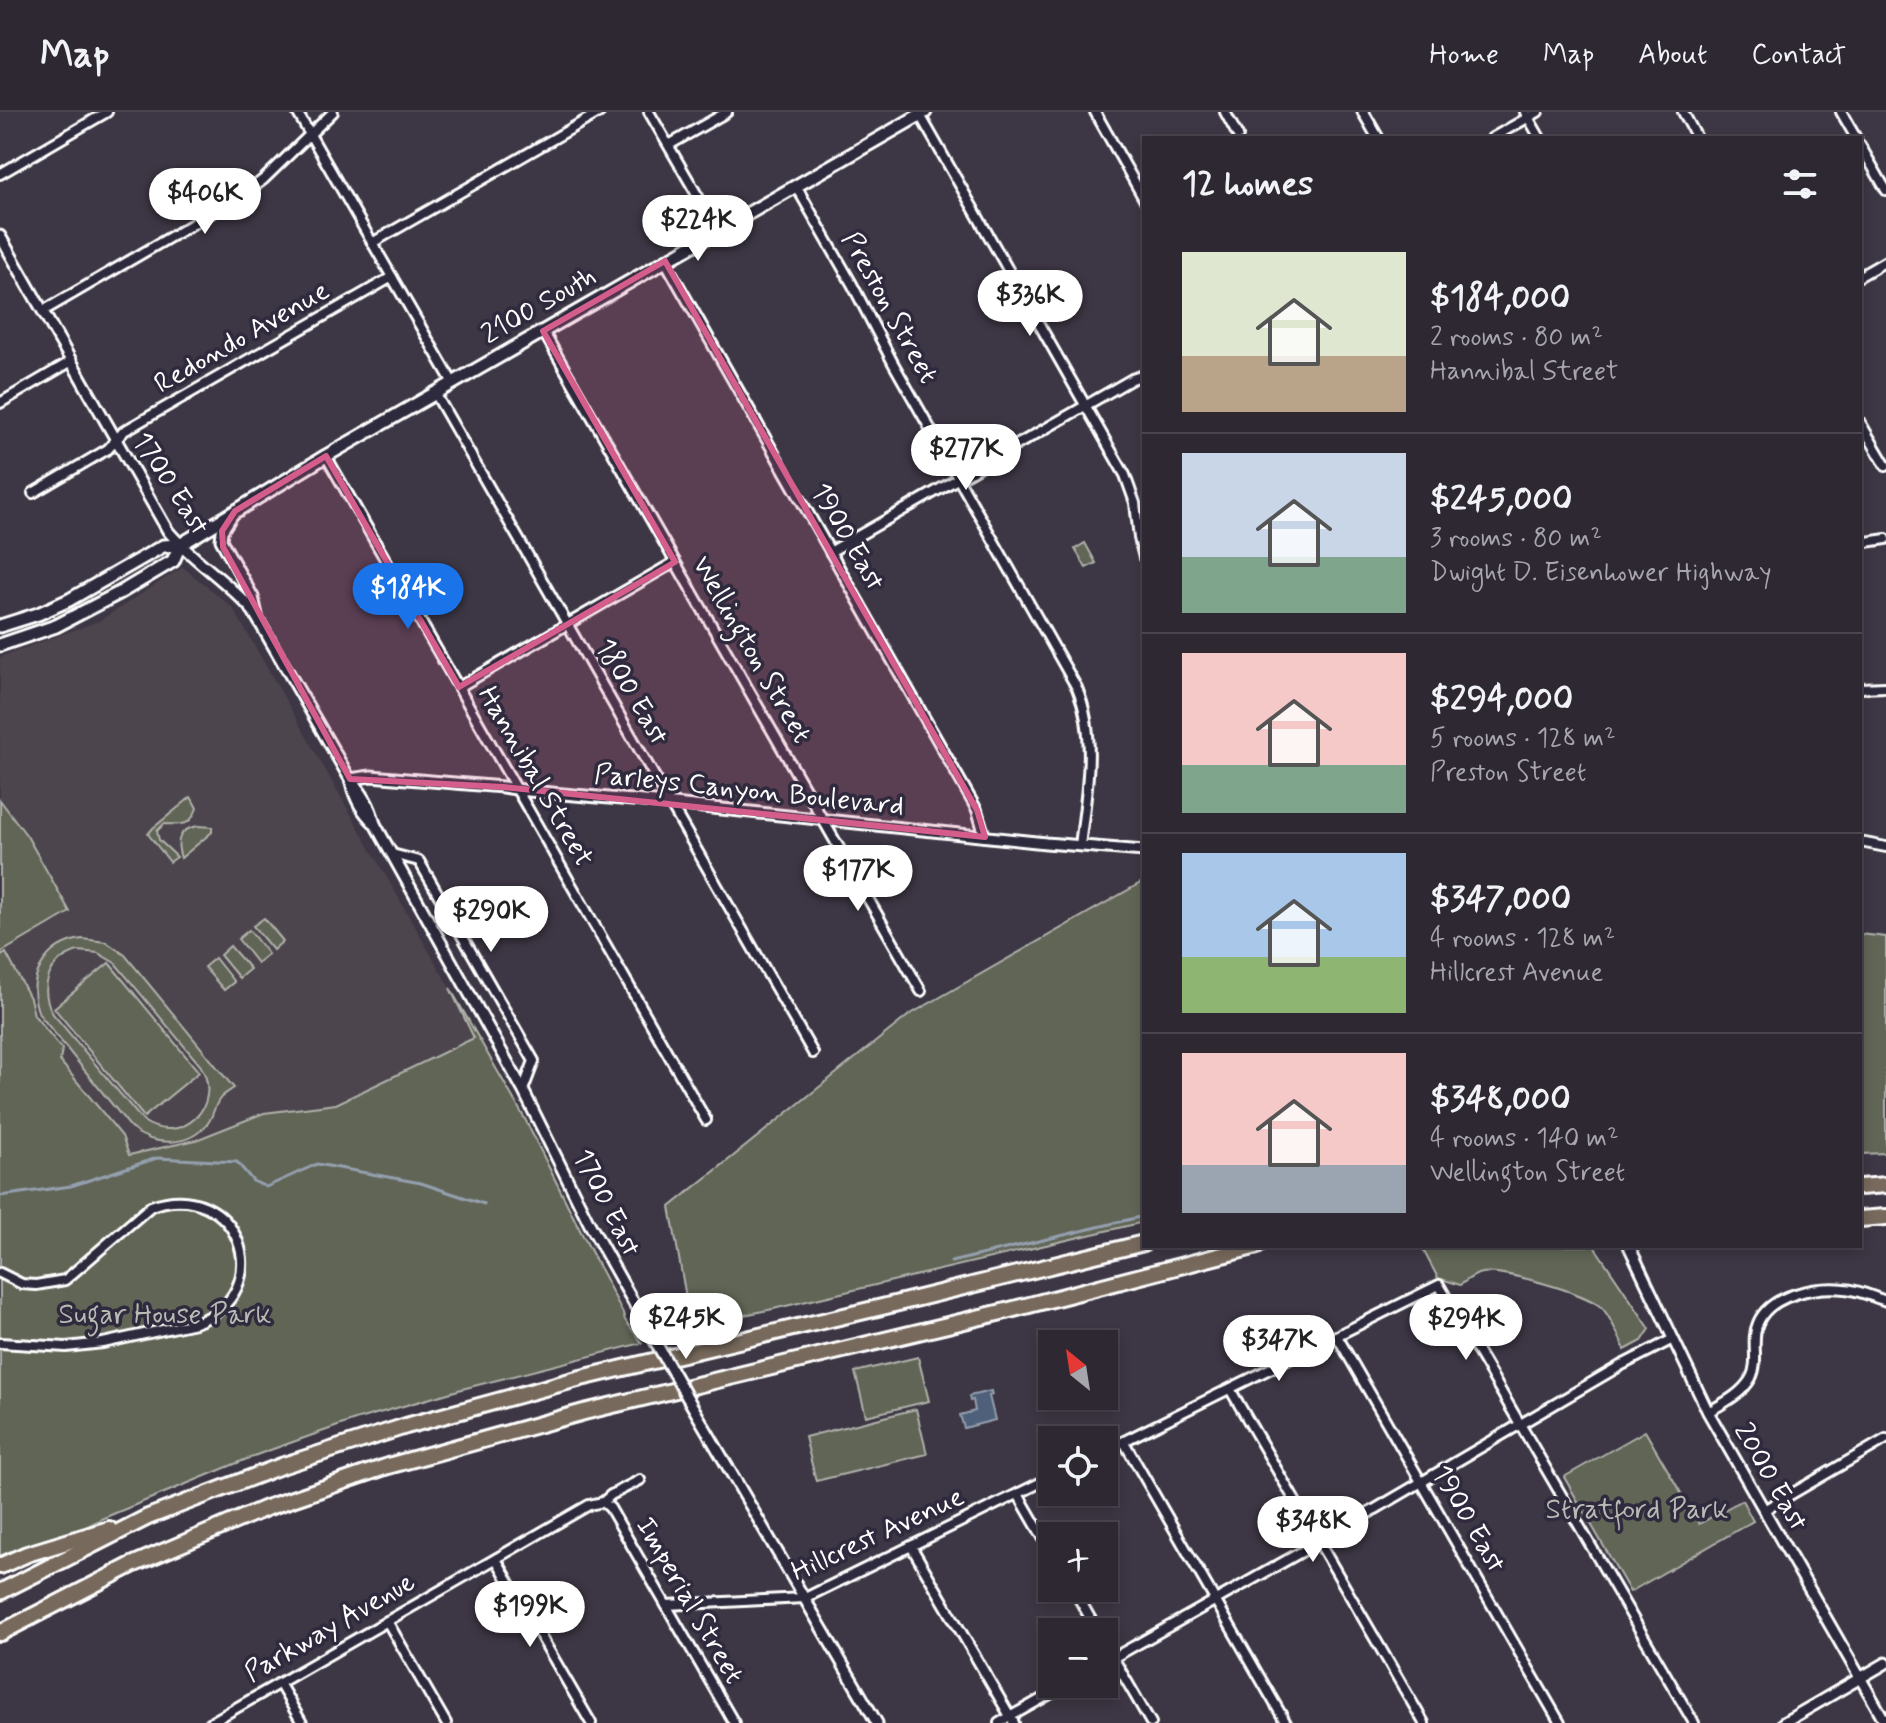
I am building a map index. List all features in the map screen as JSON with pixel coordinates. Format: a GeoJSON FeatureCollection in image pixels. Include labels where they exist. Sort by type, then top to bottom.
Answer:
{"type":"FeatureCollection","features":[{"type":"Feature","properties":{"kind":"highway"},"geometry":{"type":"LineString","coordinates":[[1862,1187],[1886,1185]]}},
{"type":"Feature","properties":{"kind":"highway"},"geometry":{"type":"LineString","coordinates":[[1862,1219],[1886,1217]]}},
{"type":"Feature","properties":{"kind":"highway"},"geometry":{"type":"LineString","coordinates":[[0,1566],[27,1554],[148,1517],[281,1466],[420,1422],[581,1378],[1142,1243]]}},
{"type":"Feature","properties":{"kind":"highway"},"geometry":{"type":"LineString","coordinates":[[0,1633],[132,1565],[266,1508],[388,1466],[584,1412],[1006,1311],[1249,1248]]}},
{"type":"Feature","properties":{"kind":"highway"},"geometry":{"type":"LineString","coordinates":[[0,1592],[148,1517]]}},
{"type":"Feature","properties":{"kind":"main road","name":"2100 South"},"geometry":{"type":"LineString","coordinates":[[0,627],[69,600],[163,546],[180,545],[326,456],[923,113]]}},
{"type":"Feature","properties":{"kind":"main road","name":"2100 South"},"geometry":{"type":"LineString","coordinates":[[4,644],[72,619],[121,592],[173,561],[180,545]]}},
{"type":"Feature","properties":{"kind":"street"},"geometry":{"type":"LineString","coordinates":[[0,174],[107,112]]}},
{"type":"Feature","properties":{"kind":"street"},"geometry":{"type":"LineString","coordinates":[[297,112],[453,383]]}},
{"type":"Feature","properties":{"kind":"street"},"geometry":{"type":"LineString","coordinates":[[43,311],[246,193],[333,112]]}},
{"type":"Feature","properties":{"kind":"street"},"geometry":{"type":"LineString","coordinates":[[372,243],[600,112]]}},
{"type":"Feature","properties":{"kind":"street"},"geometry":{"type":"LineString","coordinates":[[649,112],[718,231]]}},
{"type":"Feature","properties":{"kind":"street"},"geometry":{"type":"LineString","coordinates":[[669,145],[727,112]]}},
{"type":"Feature","properties":{"kind":"street"},"geometry":{"type":"LineString","coordinates":[[1095,112],[1142,195]]}},
{"type":"Feature","properties":{"kind":"street"},"geometry":{"type":"LineString","coordinates":[[1225,112],[1238,136]]}},
{"type":"Feature","properties":{"kind":"street"},"geometry":{"type":"LineString","coordinates":[[1363,112],[1377,136]]}},
{"type":"Feature","properties":{"kind":"street"},"geometry":{"type":"LineString","coordinates":[[1495,136],[1527,115],[1538,112]]}},
{"type":"Feature","properties":{"kind":"street"},"geometry":{"type":"LineString","coordinates":[[1683,112],[1696,136]]}},
{"type":"Feature","properties":{"kind":"street"},"geometry":{"type":"LineString","coordinates":[[1841,112],[1855,136]]}},
{"type":"Feature","properties":{"kind":"street"},"geometry":{"type":"LineString","coordinates":[[923,113],[1128,483],[1135,503],[1142,550]]}},
{"type":"Feature","properties":{"kind":"street"},"geometry":{"type":"LineString","coordinates":[[1527,115],[1539,136]]}},
{"type":"Feature","properties":{"kind":"street"},"geometry":{"type":"LineString","coordinates":[[1862,148],[1886,190]]}},
{"type":"Feature","properties":{"kind":"street","name":"Preston Street"},"geometry":{"type":"LineString","coordinates":[[796,186],[1081,697],[1090,751],[1080,846]]}},
{"type":"Feature","properties":{"kind":"street","name":"1700 East"},"geometry":{"type":"LineString","coordinates":[[1,238],[4,251],[43,311],[168,531],[237,594],[258,618],[350,779],[364,794],[371,806],[375,824],[523,1090],[589,1223],[877,1723]]}},
{"type":"Feature","properties":{"kind":"street","name":"1900 East"},"geometry":{"type":"LineString","coordinates":[[665,261],[977,810],[985,837]]}},
{"type":"Feature","properties":{"kind":"street"},"geometry":{"type":"LineString","coordinates":[[1862,275],[1886,261]]}},
{"type":"Feature","properties":{"kind":"street","name":"Redondo Avenue"},"geometry":{"type":"LineString","coordinates":[[33,493],[108,449],[124,431],[392,277]]}},
{"type":"Feature","properties":{"kind":"street","name":"Wellington Street"},"geometry":{"type":"LineString","coordinates":[[543,331],[921,991]]}},
{"type":"Feature","properties":{"kind":"street"},"geometry":{"type":"LineString","coordinates":[[0,403],[70,362]]}},
{"type":"Feature","properties":{"kind":"street"},"geometry":{"type":"LineString","coordinates":[[830,552],[1142,376]]}},
{"type":"Feature","properties":{"kind":"street","name":"1800 East"},"geometry":{"type":"LineString","coordinates":[[435,393],[813,1053]]}},
{"type":"Feature","properties":{"kind":"street"},"geometry":{"type":"LineString","coordinates":[[1862,425],[1886,466]]}},
{"type":"Feature","properties":{"kind":"street","name":"Hannibal Street"},"geometry":{"type":"LineString","coordinates":[[326,456],[706,1120]]}},
{"type":"Feature","properties":{"kind":"street"},"geometry":{"type":"LineString","coordinates":[[235,511],[222,531],[221,540],[253,597],[258,618]]}},
{"type":"Feature","properties":{"kind":"street"},"geometry":{"type":"LineString","coordinates":[[1862,543],[1886,539]]}},
{"type":"Feature","properties":{"kind":"street"},"geometry":{"type":"LineString","coordinates":[[459,687],[675,562]]}},
{"type":"Feature","properties":{"kind":"street"},"geometry":{"type":"LineString","coordinates":[[0,627],[4,644]]}},
{"type":"Feature","properties":{"kind":"street"},"geometry":{"type":"LineString","coordinates":[[1862,688],[1886,687]]}},
{"type":"Feature","properties":{"kind":"street","name":"Parleys Canyon Boulevard"},"geometry":{"type":"LineString","coordinates":[[350,779],[371,776],[517,789],[1142,851]]}},
{"type":"Feature","properties":{"kind":"street"},"geometry":{"type":"LineString","coordinates":[[1862,842],[1886,847]]}},
{"type":"Feature","properties":{"kind":"street"},"geometry":{"type":"LineString","coordinates":[[392,854],[419,861],[534,1061],[523,1090]]}},
{"type":"Feature","properties":{"kind":"street"},"geometry":{"type":"LineString","coordinates":[[0,1273],[22,1284],[65,1280],[151,1206],[173,1200],[195,1202],[226,1221],[238,1238],[242,1256],[241,1275],[235,1294],[207,1319],[103,1343],[66,1347],[0,1343]]}},
{"type":"Feature","properties":{"kind":"street","name":"2000 East"},"geometry":{"type":"LineString","coordinates":[[1630,1248],[1708,1412],[1886,1723]]}},
{"type":"Feature","properties":{"kind":"street"},"geometry":{"type":"LineString","coordinates":[[1118,1445],[1439,1285],[1694,1723]]}},
{"type":"Feature","properties":{"kind":"street"},"geometry":{"type":"LineString","coordinates":[[1708,1412],[1732,1398],[1751,1378],[1758,1324],[1766,1311],[1777,1302],[1790,1296],[1826,1289],[1843,1289],[1886,1301]]}},
{"type":"Feature","properties":{"kind":"street","name":"1900 East"},"geometry":{"type":"LineString","coordinates":[[1337,1336],[1560,1723]]}},
{"type":"Feature","properties":{"kind":"street"},"geometry":{"type":"LineString","coordinates":[[1118,1655],[1660,1343],[1673,1339]]}},
{"type":"Feature","properties":{"kind":"street"},"geometry":{"type":"LineString","coordinates":[[1230,1389],[1424,1723]]}},
{"type":"Feature","properties":{"kind":"street"},"geometry":{"type":"LineString","coordinates":[[1764,1510],[1886,1439]]}},
{"type":"Feature","properties":{"kind":"street"},"geometry":{"type":"LineString","coordinates":[[1124,1442],[1286,1723]]}},
{"type":"Feature","properties":{"kind":"street","name":"Parkway Avenue"},"geometry":{"type":"LineString","coordinates":[[210,1723],[589,1505],[603,1502],[640,1480]]}},
{"type":"Feature","properties":{"kind":"street","name":"Hillcrest Avenue"},"geometry":{"type":"LineString","coordinates":[[666,1605],[805,1598],[1038,1484]]}},
{"type":"Feature","properties":{"kind":"street"},"geometry":{"type":"LineString","coordinates":[[1018,1494],[1038,1529]]}},
{"type":"Feature","properties":{"kind":"street","name":"Imperial Street"},"geometry":{"type":"LineString","coordinates":[[603,1502],[610,1508],[734,1723]]}},
{"type":"Feature","properties":{"kind":"street"},"geometry":{"type":"LineString","coordinates":[[911,1546],[1012,1720]]}},
{"type":"Feature","properties":{"kind":"street"},"geometry":{"type":"LineString","coordinates":[[496,1559],[591,1723]]}},
{"type":"Feature","properties":{"kind":"street"},"geometry":{"type":"LineString","coordinates":[[387,1621],[446,1723]]}},
{"type":"Feature","properties":{"kind":"street"},"geometry":{"type":"LineString","coordinates":[[1783,1723],[1886,1663]]}},
{"type":"Feature","properties":{"kind":"street"},"geometry":{"type":"LineString","coordinates":[[1118,1667],[1151,1723]]}},
{"type":"Feature","properties":{"kind":"street"},"geometry":{"type":"LineString","coordinates":[[279,1683],[302,1723]]}},
{"type":"Feature","properties":{"kind":"street"},"geometry":{"type":"LineString","coordinates":[[999,1723],[1012,1720],[1046,1698]]}},
{"type":"Feature","properties":{"kind":"highlighted area"},"geometry":{"type":"Polygon","coordinates":[[[665,261],[977,810],[985,837],[503,787],[350,779],[223,547],[222,531],[235,511],[326,456],[459,687],[675,562],[543,331],[665,261]]]}},
{"type":"Feature","properties":{"kind":"shaded area"},"geometry":{"type":"Polygon","coordinates":[[[183,567],[233,608],[450,988],[474,1038],[336,1104],[264,1113],[196,1140],[0,1184],[0,952],[27,836],[0,800],[0,657],[99,621],[183,567]]]}},
{"type":"Feature","properties":{"kind":"green space"},"geometry":{"type":"Polygon","coordinates":[[[1085,543],[1096,563],[1086,568],[1075,549],[1085,543]]]}},
{"type":"Feature","properties":{"kind":"green space"},"geometry":{"type":"Polygon","coordinates":[[[191,797],[197,808],[188,822],[164,824],[157,831],[159,840],[177,857],[170,862],[148,834],[191,797]]]}},
{"type":"Feature","properties":{"kind":"green space"},"geometry":{"type":"Polygon","coordinates":[[[0,800],[27,836],[70,912],[0,953],[0,800]]]}},
{"type":"Feature","properties":{"kind":"green space"},"geometry":{"type":"Polygon","coordinates":[[[198,826],[212,827],[212,832],[181,858],[178,846],[180,836],[198,826]]]}},
{"type":"Feature","properties":{"kind":"green space"},"geometry":{"type":"Polygon","coordinates":[[[1142,882],[1142,1222],[691,1326],[670,1207],[909,1015],[1142,882]]]}},
{"type":"Feature","properties":{"kind":"green space"},"geometry":{"type":"Polygon","coordinates":[[[264,918],[283,941],[273,950],[253,926],[264,918]]]}},
{"type":"Feature","properties":{"kind":"green space"},"geometry":{"type":"Polygon","coordinates":[[[249,930],[268,954],[257,963],[238,939],[249,930]]]}},
{"type":"Feature","properties":{"kind":"green space"},"geometry":{"type":"Polygon","coordinates":[[[1862,934],[1886,937],[1886,1153],[1862,1154],[1862,934]]]}},
{"type":"Feature","properties":{"kind":"green space"},"geometry":{"type":"Polygon","coordinates":[[[82,939],[106,942],[125,955],[234,1088],[220,1098],[210,1120],[191,1137],[172,1142],[161,1141],[132,1129],[39,1014],[35,988],[41,965],[48,955],[69,942],[82,939]],[[78,951],[53,968],[46,994],[53,1014],[143,1121],[158,1128],[172,1129],[185,1125],[196,1118],[207,1094],[200,1065],[115,963],[98,953],[78,951]]]}},
{"type":"Feature","properties":{"kind":"green space"},"geometry":{"type":"Polygon","coordinates":[[[230,946],[250,969],[239,978],[220,955],[230,946]]]}},
{"type":"Feature","properties":{"kind":"green space","name":"Sugar House Park"},"geometry":{"type":"Polygon","coordinates":[[[6,953],[30,998],[34,1015],[62,1049],[60,1061],[122,1136],[129,1155],[196,1140],[264,1113],[336,1104],[474,1038],[450,988],[525,1119],[625,1320],[642,1343],[355,1420],[259,1454],[101,1519],[0,1573],[0,957],[6,953]]]}},
{"type":"Feature","properties":{"kind":"green space"},"geometry":{"type":"Polygon","coordinates":[[[215,958],[234,982],[224,990],[204,967],[215,958]]]}},
{"type":"Feature","properties":{"kind":"green space"},"geometry":{"type":"Polygon","coordinates":[[[109,963],[199,1072],[144,1117],[54,1008],[109,963]]]}},
{"type":"Feature","properties":{"kind":"green space"},"geometry":{"type":"Polygon","coordinates":[[[1422,1248],[1595,1248],[1650,1329],[1642,1341],[1625,1350],[1601,1307],[1579,1295],[1524,1278],[1492,1273],[1479,1274],[1460,1285],[1438,1278],[1422,1248]]]}},
{"type":"Feature","properties":{"kind":"green space"},"geometry":{"type":"Polygon","coordinates":[[[918,1357],[929,1401],[866,1416],[855,1372],[918,1357]]]}},
{"type":"Feature","properties":{"kind":"green space"},"geometry":{"type":"Polygon","coordinates":[[[916,1409],[927,1454],[816,1481],[805,1437],[916,1409]]]}},
{"type":"Feature","properties":{"kind":"green space","name":"Stratford Park"},"geometry":{"type":"Polygon","coordinates":[[[1645,1431],[1699,1524],[1742,1500],[1753,1521],[1630,1592],[1564,1477],[1645,1431]]]}},
{"type":"Feature","properties":{"kind":"water"},"geometry":{"type":"Polygon","coordinates":[[[991,1391],[992,1395],[989,1396],[995,1420],[964,1428],[960,1415],[975,1411],[969,1396],[991,1391]]]}},
{"type":"Feature","properties":{"kind":"waterway"},"geometry":{"type":"LineString","coordinates":[[0,1196],[71,1186],[157,1158],[237,1162],[253,1181],[266,1187],[317,1164],[421,1183],[484,1204]]}},
{"type":"Feature","properties":{"kind":"waterway"},"geometry":{"type":"LineString","coordinates":[[951,1262],[1142,1216]]}}]}
